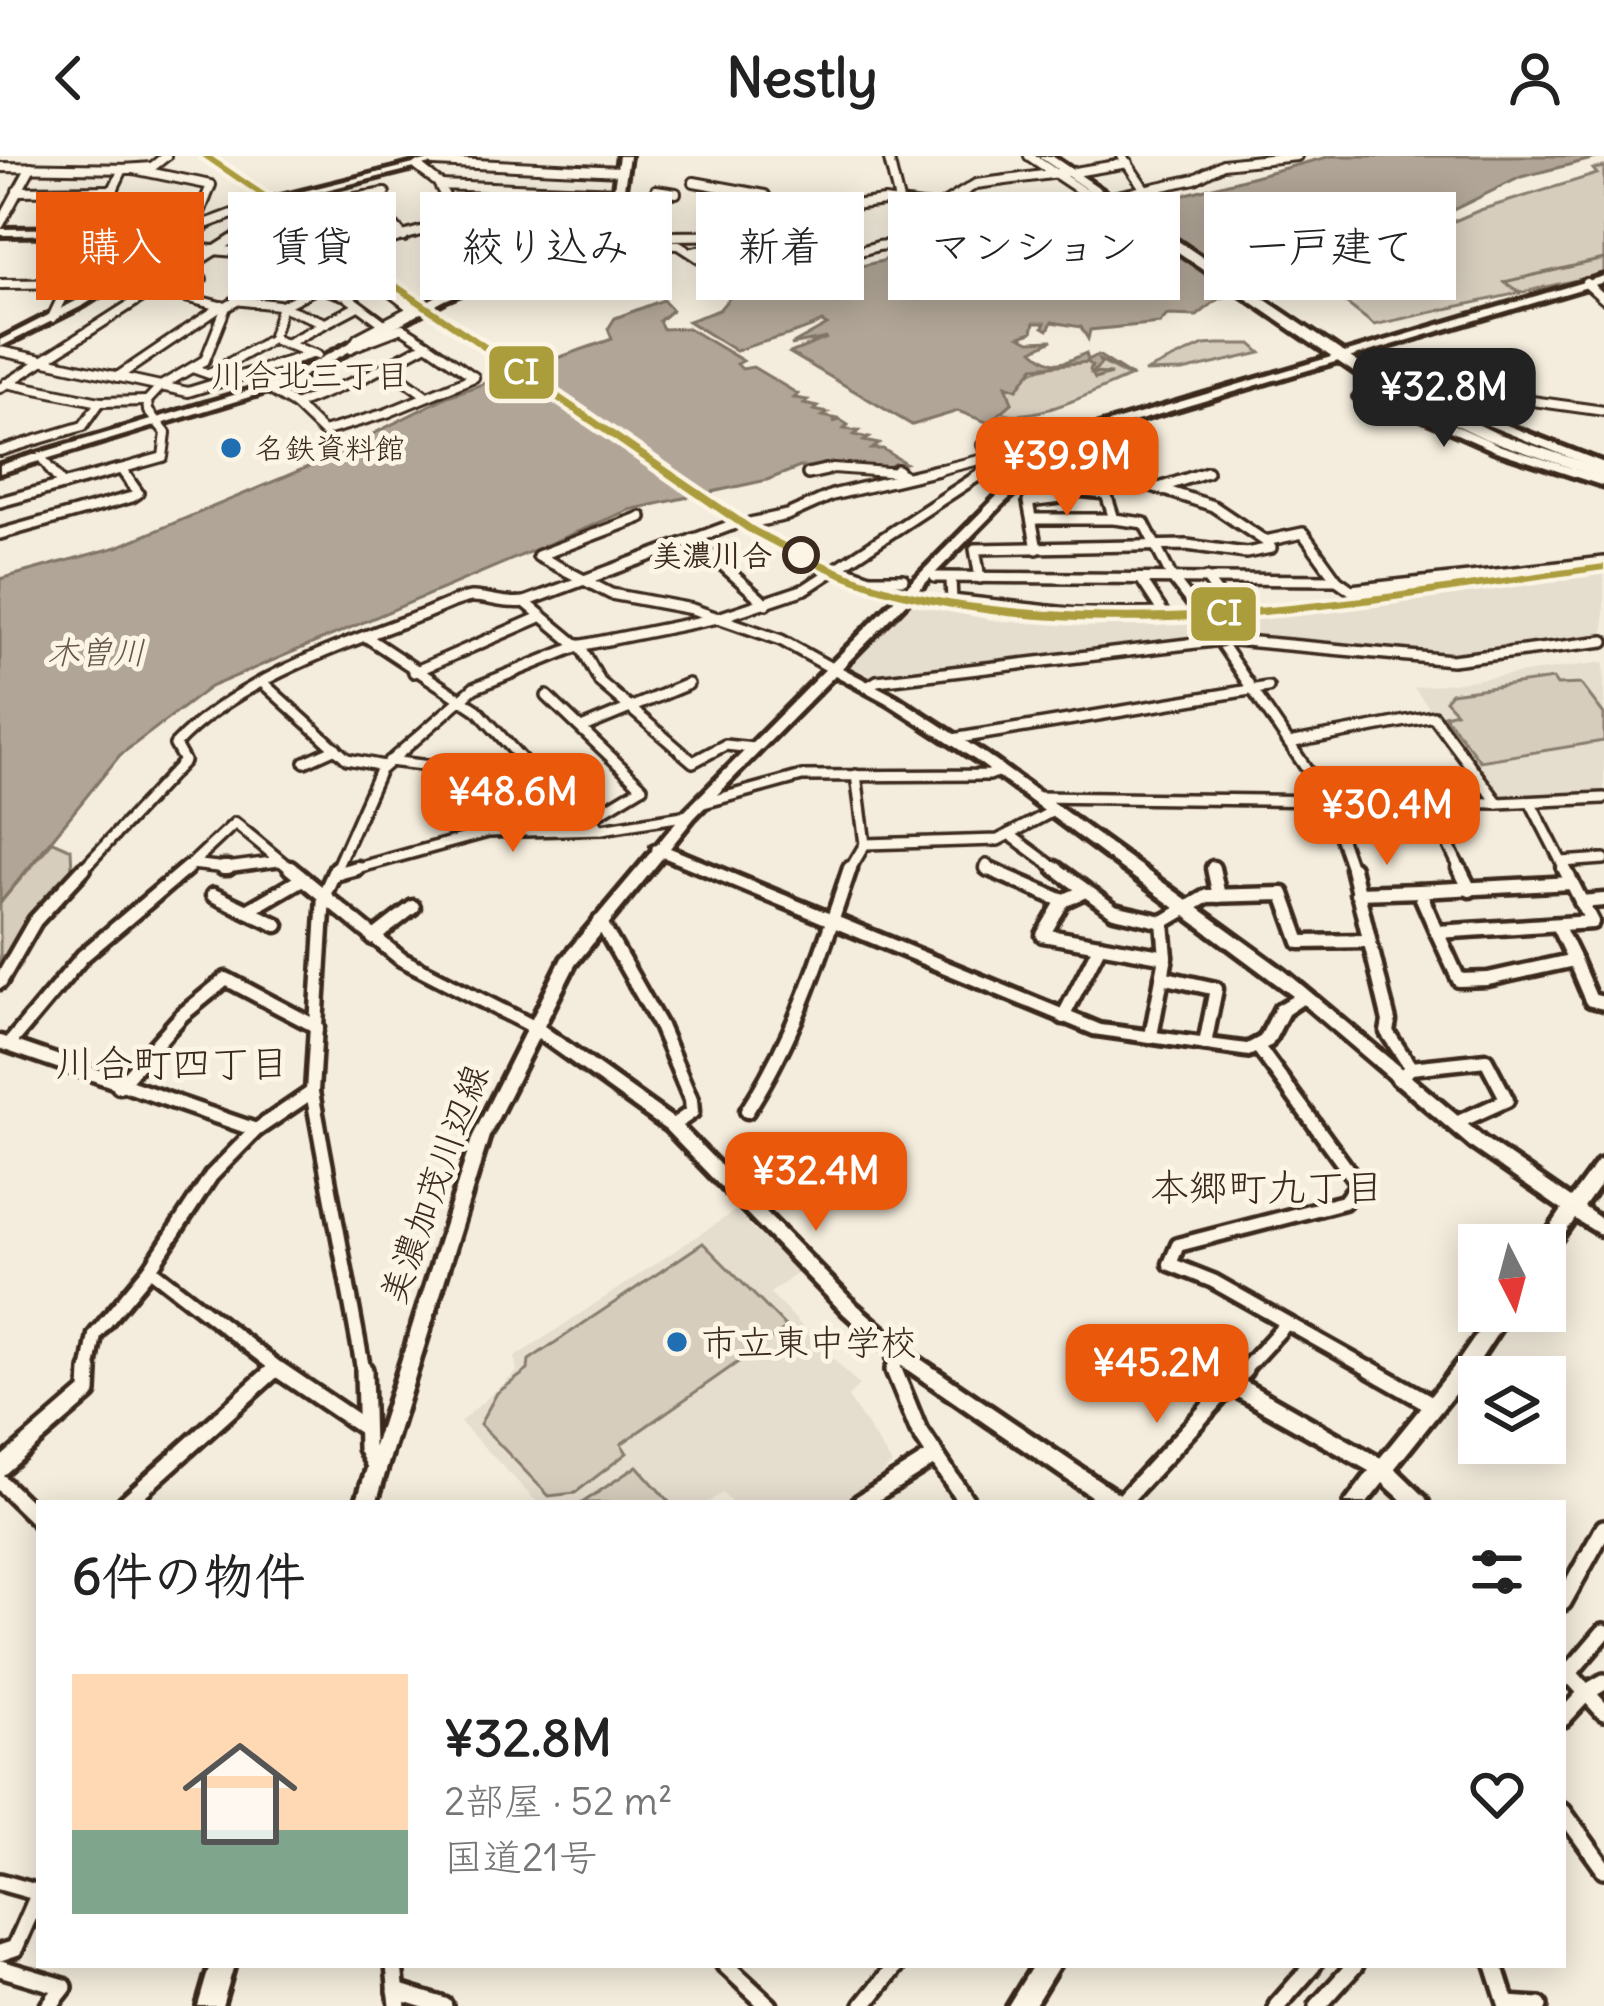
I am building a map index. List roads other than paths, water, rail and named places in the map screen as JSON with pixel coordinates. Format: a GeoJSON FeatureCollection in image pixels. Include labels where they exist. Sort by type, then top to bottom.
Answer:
{"type":"FeatureCollection","features":[{"type":"Feature","properties":{"kind":"highway"},"geometry":{"type":"LineString","coordinates":[[1044,156],[1095,192]]}},
{"type":"Feature","properties":{"kind":"highway"},"geometry":{"type":"LineString","coordinates":[[1055,156],[1066,173]]}},
{"type":"Feature","properties":{"kind":"highway"},"geometry":{"type":"LineString","coordinates":[[1180,248],[1374,382],[1438,414],[1604,473]]}},
{"type":"Feature","properties":{"kind":"highway"},"geometry":{"type":"LineString","coordinates":[[1374,382],[1604,473]]}},
{"type":"Feature","properties":{"kind":"street"},"geometry":{"type":"LineString","coordinates":[[0,167],[152,166],[166,156]]}},
{"type":"Feature","properties":{"kind":"street"},"geometry":{"type":"LineString","coordinates":[[309,192],[458,156]]}},
{"type":"Feature","properties":{"kind":"street"},"geometry":{"type":"LineString","coordinates":[[441,185],[620,192],[624,156]]}},
{"type":"Feature","properties":{"kind":"street"},"geometry":{"type":"LineString","coordinates":[[888,156],[897,192]]}},
{"type":"Feature","properties":{"kind":"street"},"geometry":{"type":"LineString","coordinates":[[1029,156],[1066,173]]}},
{"type":"Feature","properties":{"kind":"street"},"geometry":{"type":"LineString","coordinates":[[965,192],[976,184],[1066,173],[1140,156]]}},
{"type":"Feature","properties":{"kind":"street"},"geometry":{"type":"LineString","coordinates":[[1142,192],[1237,159],[1297,156]]}},
{"type":"Feature","properties":{"kind":"street"},"geometry":{"type":"LineString","coordinates":[[1124,159],[1146,191]]}},
{"type":"Feature","properties":{"kind":"street"},"geometry":{"type":"LineString","coordinates":[[434,162],[621,171]]}},
{"type":"Feature","properties":{"kind":"street"},"geometry":{"type":"LineString","coordinates":[[418,166],[444,192]]}},
{"type":"Feature","properties":{"kind":"street"},"geometry":{"type":"LineString","coordinates":[[31,167],[0,228],[36,229]]}},
{"type":"Feature","properties":{"kind":"street"},"geometry":{"type":"LineString","coordinates":[[17,191],[114,190],[126,167]]}},
{"type":"Feature","properties":{"kind":"street"},"geometry":{"type":"LineString","coordinates":[[126,167],[211,185],[204,215]]}},
{"type":"Feature","properties":{"kind":"street"},"geometry":{"type":"LineString","coordinates":[[480,187],[485,175]]}},
{"type":"Feature","properties":{"kind":"street"},"geometry":{"type":"LineString","coordinates":[[367,176],[384,192]]}},
{"type":"Feature","properties":{"kind":"street"},"geometry":{"type":"LineString","coordinates":[[694,182],[812,209],[888,202]]}},
{"type":"Feature","properties":{"kind":"street"},"geometry":{"type":"LineString","coordinates":[[656,190],[676,193]]}},
{"type":"Feature","properties":{"kind":"street"},"geometry":{"type":"LineString","coordinates":[[396,228],[404,236]]}},
{"type":"Feature","properties":{"kind":"street"},"geometry":{"type":"LineString","coordinates":[[396,238],[420,231]]}},
{"type":"Feature","properties":{"kind":"street"},"geometry":{"type":"LineString","coordinates":[[204,243],[210,239]]}},
{"type":"Feature","properties":{"kind":"street"},"geometry":{"type":"LineString","coordinates":[[204,256],[228,241]]}},
{"type":"Feature","properties":{"kind":"street"},"geometry":{"type":"LineString","coordinates":[[672,244],[732,276],[803,267],[888,244]]}},
{"type":"Feature","properties":{"kind":"street"},"geometry":{"type":"LineString","coordinates":[[204,249],[228,251]]}},
{"type":"Feature","properties":{"kind":"street"},"geometry":{"type":"LineString","coordinates":[[223,260],[228,257]]}},
{"type":"Feature","properties":{"kind":"street","name":"美濃加茂川辺線"},"geometry":{"type":"LineString","coordinates":[[367,1500],[481,1136],[568,962],[694,809],[906,590],[1027,474],[1053,454],[1126,419],[1604,279]]}},
{"type":"Feature","properties":{"kind":"street"},"geometry":{"type":"LineString","coordinates":[[1586,283],[1604,299]]}},
{"type":"Feature","properties":{"kind":"street"},"geometry":{"type":"LineString","coordinates":[[0,284],[36,284]]}},
{"type":"Feature","properties":{"kind":"street"},"geometry":{"type":"LineString","coordinates":[[351,348],[358,338],[413,309],[396,296]]}},
{"type":"Feature","properties":{"kind":"street"},"geometry":{"type":"LineString","coordinates":[[52,318],[60,300]]}},
{"type":"Feature","properties":{"kind":"street"},"geometry":{"type":"LineString","coordinates":[[0,348],[82,300]]}},
{"type":"Feature","properties":{"kind":"street"},"geometry":{"type":"LineString","coordinates":[[3,384],[138,300]]}},
{"type":"Feature","properties":{"kind":"street"},"geometry":{"type":"LineString","coordinates":[[200,300],[224,306]]}},
{"type":"Feature","properties":{"kind":"street"},"geometry":{"type":"LineString","coordinates":[[117,377],[235,300],[282,306],[325,323]]}},
{"type":"Feature","properties":{"kind":"street"},"geometry":{"type":"LineString","coordinates":[[191,368],[209,374],[272,339],[282,306],[294,300]]}},
{"type":"Feature","properties":{"kind":"street"},"geometry":{"type":"LineString","coordinates":[[347,300],[384,324]]}},
{"type":"Feature","properties":{"kind":"street"},"geometry":{"type":"LineString","coordinates":[[100,402],[83,426],[0,452],[5,467],[269,389],[437,300]]}},
{"type":"Feature","properties":{"kind":"street"},"geometry":{"type":"LineString","coordinates":[[286,344],[358,305]]}},
{"type":"Feature","properties":{"kind":"street"},"geometry":{"type":"LineString","coordinates":[[0,502],[164,457],[168,442],[148,411],[147,401],[160,386],[205,360],[224,306]]}},
{"type":"Feature","properties":{"kind":"street"},"geometry":{"type":"LineString","coordinates":[[269,389],[295,405],[323,432],[387,413],[474,377],[402,328],[351,348]]}},
{"type":"Feature","properties":{"kind":"street"},"geometry":{"type":"LineString","coordinates":[[272,339],[328,360]]}},
{"type":"Feature","properties":{"kind":"street"},"geometry":{"type":"LineString","coordinates":[[295,405],[427,344]]}},
{"type":"Feature","properties":{"kind":"street"},"geometry":{"type":"LineString","coordinates":[[0,348],[188,392],[312,354]]}},
{"type":"Feature","properties":{"kind":"street"},"geometry":{"type":"LineString","coordinates":[[385,366],[424,394]]}},
{"type":"Feature","properties":{"kind":"street"},"geometry":{"type":"LineString","coordinates":[[1604,411],[1404,383],[1374,382],[1361,397],[1397,404],[1497,448],[1604,473]]}},
{"type":"Feature","properties":{"kind":"street"},"geometry":{"type":"LineString","coordinates":[[3,384],[100,402],[147,401]]}},
{"type":"Feature","properties":{"kind":"street"},"geometry":{"type":"LineString","coordinates":[[1438,390],[1459,410],[1604,473]]}},
{"type":"Feature","properties":{"kind":"street"},"geometry":{"type":"LineString","coordinates":[[997,459],[982,445],[1010,425],[1023,422]]}},
{"type":"Feature","properties":{"kind":"street"},"geometry":{"type":"LineString","coordinates":[[750,523],[904,476],[1036,448],[1213,506],[1271,548],[1246,553],[1187,545],[975,549],[980,578]]}},
{"type":"Feature","properties":{"kind":"street"},"geometry":{"type":"LineString","coordinates":[[41,457],[63,485]]}},
{"type":"Feature","properties":{"kind":"street"},"geometry":{"type":"LineString","coordinates":[[376,1468],[362,1426],[363,1351],[312,1092],[324,895],[386,763],[457,700],[544,656],[718,618],[806,590],[997,459]]}},
{"type":"Feature","properties":{"kind":"street"},"geometry":{"type":"LineString","coordinates":[[808,474],[833,468],[896,470],[904,476]]}},
{"type":"Feature","properties":{"kind":"street"},"geometry":{"type":"LineString","coordinates":[[0,534],[132,497],[138,493],[121,469]]}},
{"type":"Feature","properties":{"kind":"street"},"geometry":{"type":"LineString","coordinates":[[1160,488],[1208,472]]}},
{"type":"Feature","properties":{"kind":"street"},"geometry":{"type":"LineString","coordinates":[[1036,549],[1028,502],[1061,498],[1067,490],[1106,494],[1126,477]]}},
{"type":"Feature","properties":{"kind":"street"},"geometry":{"type":"LineString","coordinates":[[1106,494],[1114,519]]}},
{"type":"Feature","properties":{"kind":"street"},"geometry":{"type":"LineString","coordinates":[[641,517],[538,556],[611,594],[718,618],[781,640],[953,739],[1186,907],[1405,1074],[1454,1124],[1604,1230]]}},
{"type":"Feature","properties":{"kind":"street"},"geometry":{"type":"LineString","coordinates":[[1032,519],[1114,519],[1144,524],[1172,578],[1200,614]]}},
{"type":"Feature","properties":{"kind":"street"},"geometry":{"type":"LineString","coordinates":[[0,982],[13,955],[75,875],[165,788],[184,761],[175,745],[190,729],[263,683],[365,636],[472,597],[500,605],[525,602],[732,525]]}},
{"type":"Feature","properties":{"kind":"street"},"geometry":{"type":"LineString","coordinates":[[1265,541],[1303,533],[1337,580],[1351,590],[1364,591],[1604,562]]}},
{"type":"Feature","properties":{"kind":"street"},"geometry":{"type":"LineString","coordinates":[[693,539],[766,604]]}},
{"type":"Feature","properties":{"kind":"street"},"geometry":{"type":"LineString","coordinates":[[839,568],[906,590]]}},
{"type":"Feature","properties":{"kind":"street"},"geometry":{"type":"LineString","coordinates":[[935,577],[1337,580]]}},
{"type":"Feature","properties":{"kind":"street"},"geometry":{"type":"LineString","coordinates":[[1206,578],[1227,606]]}},
{"type":"Feature","properties":{"kind":"street"},"geometry":{"type":"LineString","coordinates":[[951,579],[952,601],[1077,614],[1164,614],[1141,579]]}},
{"type":"Feature","properties":{"kind":"street"},"geometry":{"type":"LineString","coordinates":[[525,602],[538,618],[571,636],[600,682],[693,763],[725,745],[754,748]]}},
{"type":"Feature","properties":{"kind":"street"},"geometry":{"type":"LineString","coordinates":[[414,672],[538,618]]}},
{"type":"Feature","properties":{"kind":"street"},"geometry":{"type":"LineString","coordinates":[[365,636],[477,710],[524,763],[602,830]]}},
{"type":"Feature","properties":{"kind":"street"},"geometry":{"type":"LineString","coordinates":[[867,687],[877,681],[1218,640],[1452,660],[1604,641]]}},
{"type":"Feature","properties":{"kind":"street"},"geometry":{"type":"LineString","coordinates":[[1218,640],[1327,799],[1345,840],[1388,1032],[1405,1074]]}},
{"type":"Feature","properties":{"kind":"street"},"geometry":{"type":"LineString","coordinates":[[263,683],[347,759],[488,773],[524,763]]}},
{"type":"Feature","properties":{"kind":"street"},"geometry":{"type":"LineString","coordinates":[[584,727],[688,684]]}},
{"type":"Feature","properties":{"kind":"street"},"geometry":{"type":"LineString","coordinates":[[953,739],[1255,688]]}},
{"type":"Feature","properties":{"kind":"street"},"geometry":{"type":"LineString","coordinates":[[547,696],[642,788],[589,819]]}},
{"type":"Feature","properties":{"kind":"street"},"geometry":{"type":"LineString","coordinates":[[1288,743],[1433,716],[1498,803]]}},
{"type":"Feature","properties":{"kind":"street"},"geometry":{"type":"LineString","coordinates":[[304,762],[336,748]]}},
{"type":"Feature","properties":{"kind":"street"},"geometry":{"type":"LineString","coordinates":[[334,874],[488,832],[602,830],[694,809],[802,776],[989,775],[999,771]]}},
{"type":"Feature","properties":{"kind":"street"},"geometry":{"type":"LineString","coordinates":[[747,1112],[769,1077],[836,922],[850,868],[865,844],[856,776]]}},
{"type":"Feature","properties":{"kind":"street"},"geometry":{"type":"LineString","coordinates":[[1034,796],[1498,803],[1604,798]]}},
{"type":"Feature","properties":{"kind":"street"},"geometry":{"type":"LineString","coordinates":[[1427,800],[1470,890]]}},
{"type":"Feature","properties":{"kind":"street"},"geometry":{"type":"LineString","coordinates":[[1437,932],[1592,922],[1531,803]]}},
{"type":"Feature","properties":{"kind":"street"},"geometry":{"type":"LineString","coordinates":[[865,844],[998,840],[1053,811]]}},
{"type":"Feature","properties":{"kind":"street"},"geometry":{"type":"LineString","coordinates":[[256,1130],[5,1042],[83,956],[235,823],[401,959],[532,1026],[672,1126],[894,1349],[1115,1500]]}},
{"type":"Feature","properties":{"kind":"street"},"geometry":{"type":"LineString","coordinates":[[1009,834],[1114,911],[1163,922],[1207,896],[1283,894],[1300,942],[1369,941]]}},
{"type":"Feature","properties":{"kind":"street"},"geometry":{"type":"LineString","coordinates":[[658,849],[1099,1030],[1236,1051],[1258,1047],[1282,1010],[1303,997]]}},
{"type":"Feature","properties":{"kind":"street"},"geometry":{"type":"LineString","coordinates":[[1562,862],[1604,860]]}},
{"type":"Feature","properties":{"kind":"street"},"geometry":{"type":"LineString","coordinates":[[191,864],[226,868],[279,861]]}},
{"type":"Feature","properties":{"kind":"street"},"geometry":{"type":"LineString","coordinates":[[987,865],[988,872],[1063,901]]}},
{"type":"Feature","properties":{"kind":"street"},"geometry":{"type":"LineString","coordinates":[[1213,866],[1219,896]]}},
{"type":"Feature","properties":{"kind":"street"},"geometry":{"type":"LineString","coordinates":[[248,911],[302,879]]}},
{"type":"Feature","properties":{"kind":"street"},"geometry":{"type":"LineString","coordinates":[[1357,893],[1571,883]]}},
{"type":"Feature","properties":{"kind":"street"},"geometry":{"type":"LineString","coordinates":[[1419,891],[1459,980],[1488,979],[1574,960]]}},
{"type":"Feature","properties":{"kind":"street"},"geometry":{"type":"LineString","coordinates":[[1085,892],[1063,901],[1043,935],[1166,957]]}},
{"type":"Feature","properties":{"kind":"street"},"geometry":{"type":"LineString","coordinates":[[213,896],[277,925]]}},
{"type":"Feature","properties":{"kind":"street"},"geometry":{"type":"LineString","coordinates":[[1581,902],[1604,900]]}},
{"type":"Feature","properties":{"kind":"street"},"geometry":{"type":"LineString","coordinates":[[373,938],[413,907]]}},
{"type":"Feature","properties":{"kind":"street"},"geometry":{"type":"LineString","coordinates":[[600,921],[660,1026],[691,1100],[692,1112],[672,1126]]}},
{"type":"Feature","properties":{"kind":"street"},"geometry":{"type":"LineString","coordinates":[[1151,1036],[1166,957],[1163,922]]}},
{"type":"Feature","properties":{"kind":"street"},"geometry":{"type":"LineString","coordinates":[[1557,925],[1592,1000],[1604,1003]]}},
{"type":"Feature","properties":{"kind":"street"},"geometry":{"type":"LineString","coordinates":[[1063,1017],[1100,945]]}},
{"type":"Feature","properties":{"kind":"street"},"geometry":{"type":"LineString","coordinates":[[1162,977],[1216,989],[1205,1044]]}},
{"type":"Feature","properties":{"kind":"street"},"geometry":{"type":"LineString","coordinates":[[119,1085],[182,1015],[226,979],[317,1027]]}},
{"type":"Feature","properties":{"kind":"street"},"geometry":{"type":"LineString","coordinates":[[1258,1047],[1358,1184],[1357,1190],[1344,1202],[1178,1245],[1170,1264],[1213,1281],[1432,1405]]}},
{"type":"Feature","properties":{"kind":"street"},"geometry":{"type":"LineString","coordinates":[[1405,1074],[1486,1060],[1508,1100],[1454,1124]]}},
{"type":"Feature","properties":{"kind":"street"},"geometry":{"type":"LineString","coordinates":[[0,1468],[88,1392],[89,1350],[95,1335],[150,1269],[211,1176],[256,1130],[312,1092]]}},
{"type":"Feature","properties":{"kind":"street"},"geometry":{"type":"LineString","coordinates":[[1561,1224],[1604,1166]]}},
{"type":"Feature","properties":{"kind":"street"},"geometry":{"type":"LineString","coordinates":[[150,1269],[276,1368],[362,1426]]}},
{"type":"Feature","properties":{"kind":"street"},"geometry":{"type":"LineString","coordinates":[[1122,1500],[1286,1323]]}},
{"type":"Feature","properties":{"kind":"street"},"geometry":{"type":"LineString","coordinates":[[1357,1500],[1486,1332]]}},
{"type":"Feature","properties":{"kind":"street"},"geometry":{"type":"LineString","coordinates":[[894,1349],[891,1359],[901,1388],[933,1457],[965,1500]]}},
{"type":"Feature","properties":{"kind":"street"},"geometry":{"type":"LineString","coordinates":[[128,1500],[276,1368]]}},
{"type":"Feature","properties":{"kind":"street"},"geometry":{"type":"LineString","coordinates":[[1230,1383],[1381,1468],[1415,1500]]}},
{"type":"Feature","properties":{"kind":"street"},"geometry":{"type":"LineString","coordinates":[[865,1500],[933,1457]]}},
{"type":"Feature","properties":{"kind":"street"},"geometry":{"type":"LineString","coordinates":[[0,1482],[36,1517]]}},
{"type":"Feature","properties":{"kind":"street"},"geometry":{"type":"LineString","coordinates":[[1566,1597],[1604,1528]]}},
{"type":"Feature","properties":{"kind":"street"},"geometry":{"type":"LineString","coordinates":[[1566,1673],[1604,1632]]}},
{"type":"Feature","properties":{"kind":"street"},"geometry":{"type":"LineString","coordinates":[[1566,1674],[1598,1684]]}},
{"type":"Feature","properties":{"kind":"street"},"geometry":{"type":"LineString","coordinates":[[1598,1684],[1604,1712]]}},
{"type":"Feature","properties":{"kind":"street"},"geometry":{"type":"LineString","coordinates":[[1566,1715],[1598,1684]]}},
{"type":"Feature","properties":{"kind":"street"},"geometry":{"type":"LineString","coordinates":[[1566,1816],[1604,1869]]}},
{"type":"Feature","properties":{"kind":"street"},"geometry":{"type":"LineString","coordinates":[[0,1882],[36,1892]]}},
{"type":"Feature","properties":{"kind":"street"},"geometry":{"type":"LineString","coordinates":[[0,1953],[15,1948],[36,1900]]}},
{"type":"Feature","properties":{"kind":"street"},"geometry":{"type":"LineString","coordinates":[[0,1968],[64,1987],[49,2006]]}},
{"type":"Feature","properties":{"kind":"street"},"geometry":{"type":"LineString","coordinates":[[210,2006],[221,1968]]}},
{"type":"Feature","properties":{"kind":"street"},"geometry":{"type":"LineString","coordinates":[[394,1968],[397,1998],[444,2006]]}},
{"type":"Feature","properties":{"kind":"street"},"geometry":{"type":"LineString","coordinates":[[728,1968],[770,2006]]}},
{"type":"Feature","properties":{"kind":"street"},"geometry":{"type":"LineString","coordinates":[[863,2006],[894,1968]]}},
{"type":"Feature","properties":{"kind":"street"},"geometry":{"type":"LineString","coordinates":[[1020,2006],[1045,1968]]}},
{"type":"Feature","properties":{"kind":"street"},"geometry":{"type":"LineString","coordinates":[[1277,2006],[1310,1968]]}},
{"type":"Feature","properties":{"kind":"street"},"geometry":{"type":"LineString","coordinates":[[1318,2006],[1351,1968]]}},
{"type":"Feature","properties":{"kind":"street"},"geometry":{"type":"LineString","coordinates":[[1495,1968],[1507,2005],[1539,2006]]}},
{"type":"Feature","properties":{"kind":"water"},"geometry":{"type":"Polygon","coordinates":[[[1331,156],[1604,156],[1521,177],[1456,209],[1456,192],[1204,192],[1204,300],[1217,300],[1197,316],[1167,315],[1160,323],[1090,330],[1088,339],[1081,327],[1052,322],[1048,330],[1045,323],[1034,323],[1032,332],[1020,336],[1030,341],[1053,340],[1033,350],[1046,360],[1058,363],[1086,353],[1088,360],[1098,355],[1133,377],[1099,360],[1101,364],[1092,373],[1111,374],[1095,379],[1090,370],[1092,366],[1088,362],[1034,367],[1017,389],[1006,385],[1012,403],[989,423],[958,411],[912,425],[790,353],[827,338],[791,345],[827,325],[822,322],[736,351],[688,321],[719,310],[727,300],[864,300],[864,265],[888,259],[888,300],[1180,300],[1180,196],[1331,156]]]}},
{"type":"Feature","properties":{"kind":"water","name":"木曽川"},"geometry":{"type":"Polygon","coordinates":[[[663,300],[672,310],[659,321],[663,329],[688,328],[743,361],[737,364],[742,369],[753,367],[798,394],[794,398],[808,400],[804,404],[828,413],[823,416],[848,425],[844,429],[859,431],[854,435],[879,444],[872,449],[883,449],[905,463],[881,468],[800,467],[767,480],[629,510],[210,687],[120,755],[0,903],[0,579],[117,547],[308,467],[448,396],[612,339],[608,329],[615,318],[663,300]]]}},
{"type":"Feature","properties":{"kind":"waterway"},"geometry":{"type":"LineString","coordinates":[[1521,293],[1504,282],[1604,259]]}},
{"type":"Feature","properties":{"kind":"tunnel"},"geometry":{"type":"LineString","coordinates":[[1200,614],[1220,642]]}},
{"type":"Feature","properties":{"kind":"place","name":"名鉄資料館"},"geometry":{"type":"Point","coordinates":[231,448]}},
{"type":"Feature","properties":{"kind":"place","name":"美濃川合"},"geometry":{"type":"Point","coordinates":[801,555]}},
{"type":"Feature","properties":{"kind":"place","name":"市立東中学校"},"geometry":{"type":"Point","coordinates":[677,1342]}},
{"type":"Feature","properties":{"kind":"district","name":"川合北三丁目"},"geometry":{"type":"Point","coordinates":[310,375]}},
{"type":"Feature","properties":{"kind":"district","name":"川合町四丁目"},"geometry":{"type":"Point","coordinates":[172,1063]}},
{"type":"Feature","properties":{"kind":"district","name":"本郷町九丁目"},"geometry":{"type":"Point","coordinates":[1267,1187]}}]}
